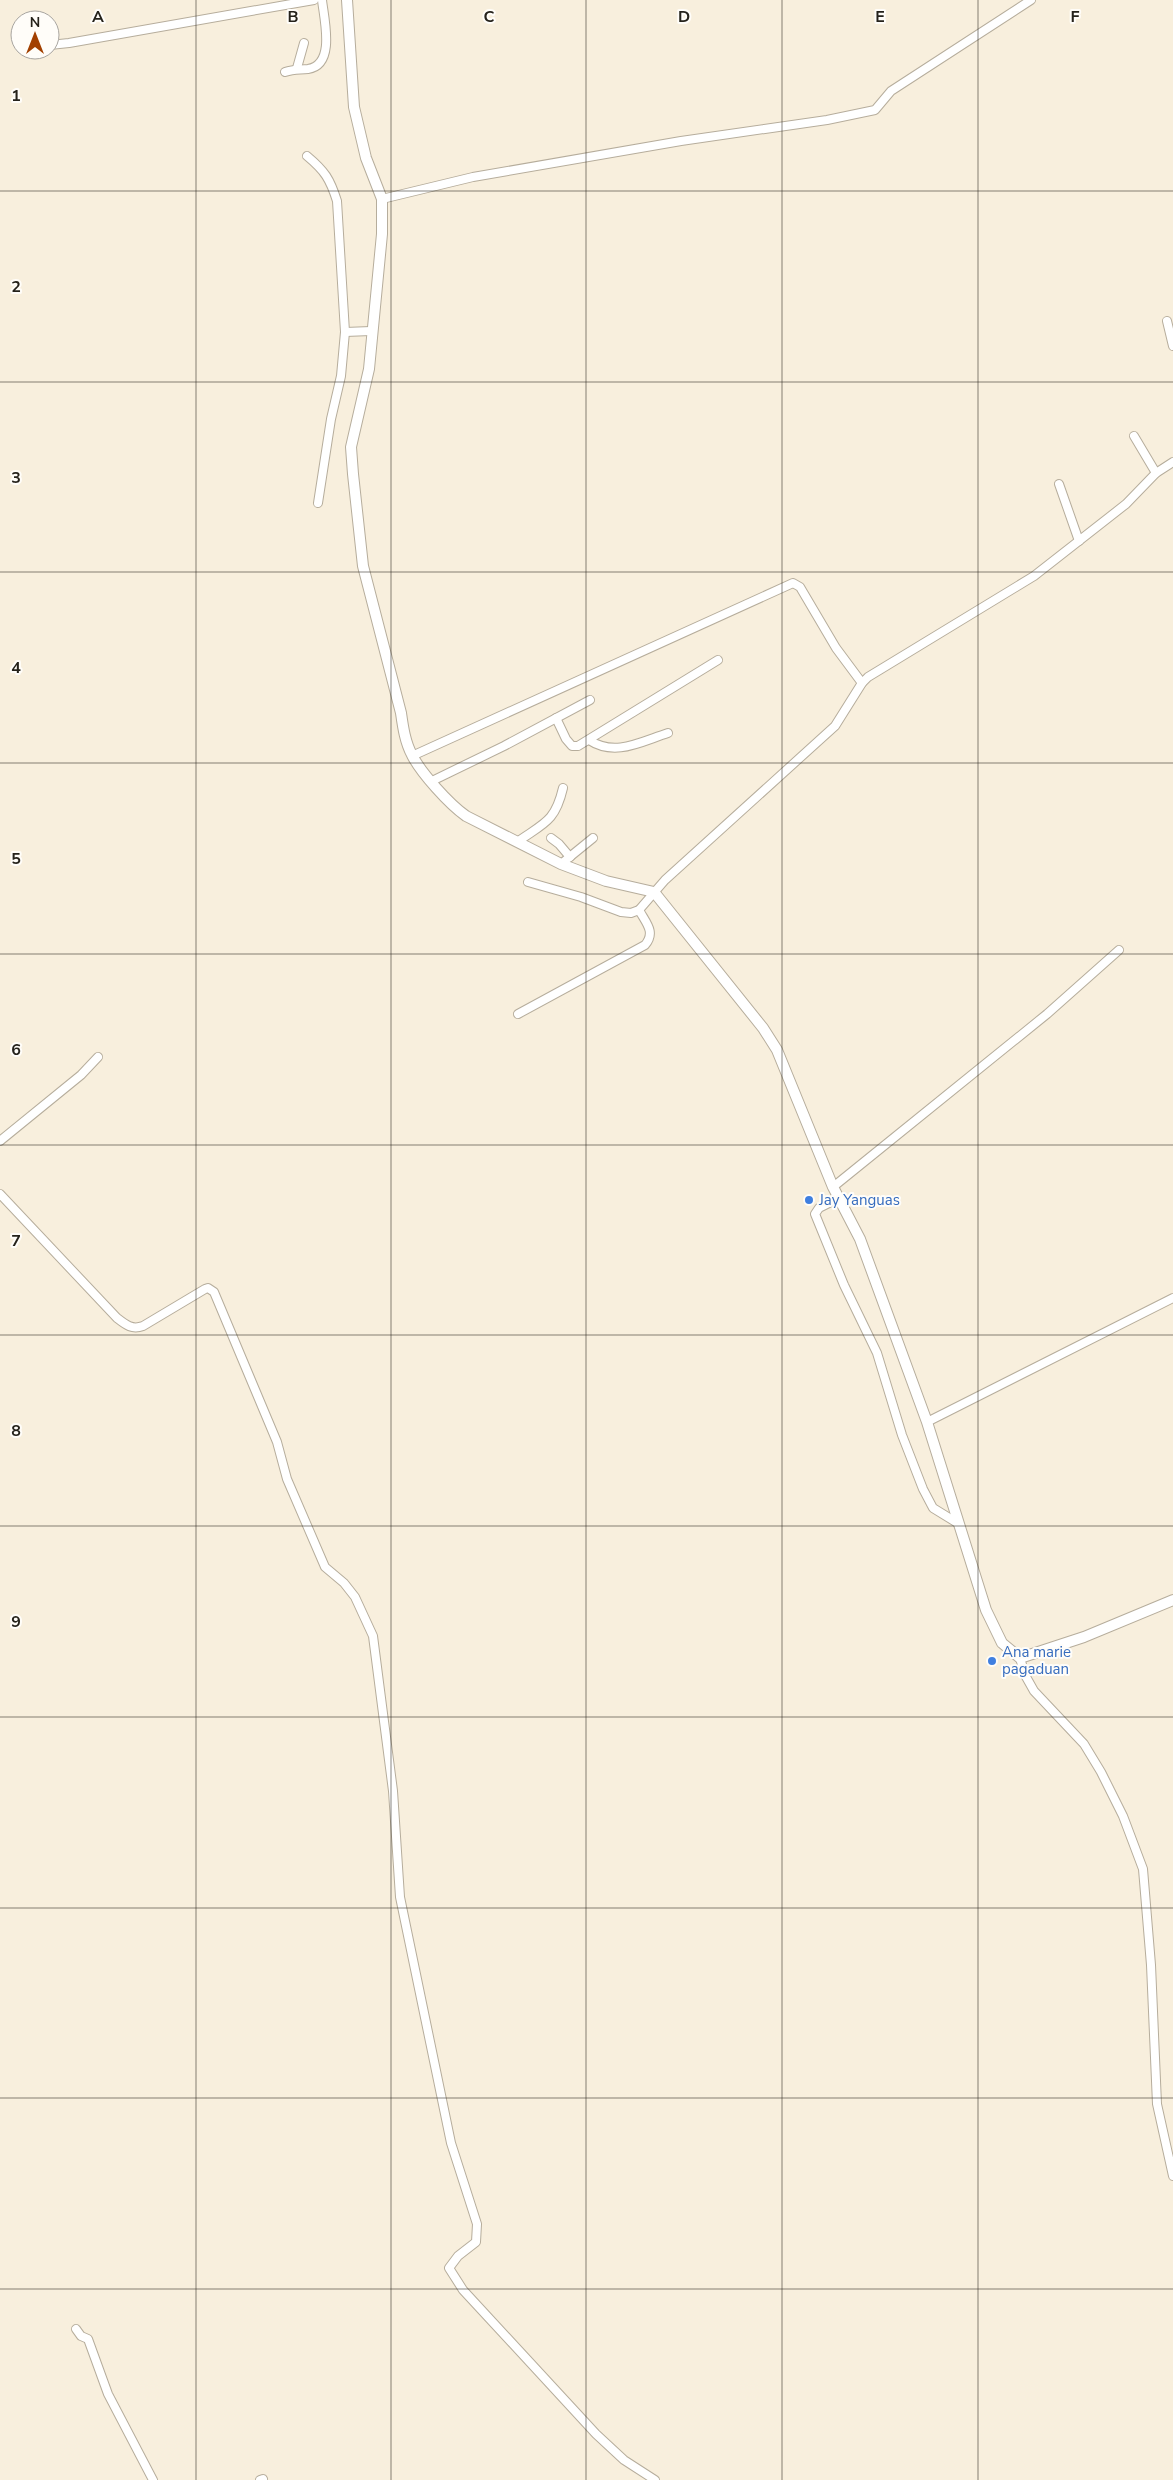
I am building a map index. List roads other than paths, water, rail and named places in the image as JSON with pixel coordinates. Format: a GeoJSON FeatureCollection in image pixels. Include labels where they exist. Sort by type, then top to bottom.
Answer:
{"type":"FeatureCollection","features":[{"type":"Feature","properties":{"kind":"street"},"geometry":{"type":"LineString","coordinates":[[60,44],[69,44],[314,0]]}},
{"type":"Feature","properties":{"kind":"street"},"geometry":{"type":"LineString","coordinates":[[285,72],[297,68],[308,69],[320,62],[325,54],[322,0]]}},
{"type":"Feature","properties":{"kind":"street"},"geometry":{"type":"LineString","coordinates":[[347,0],[354,107],[366,158],[382,199],[382,234],[369,331],[369,369],[351,447],[353,474],[363,566],[401,713],[405,737],[412,756],[454,808],[466,816],[560,864],[606,881],[654,892],[763,1028],[777,1050],[833,1187],[860,1239],[927,1422],[986,1610],[1002,1643],[1020,1658],[1025,1675],[1034,1691],[1084,1744],[1101,1772],[1123,1816],[1142,1869],[1152,1982],[1157,2104],[1173,2176]]}},
{"type":"Feature","properties":{"kind":"street"},"geometry":{"type":"LineString","coordinates":[[382,199],[473,177],[681,141],[827,120],[875,110],[890,91],[1031,0]]}},
{"type":"Feature","properties":{"kind":"street"},"geometry":{"type":"LineString","coordinates":[[297,68],[304,43]]}},
{"type":"Feature","properties":{"kind":"street"},"geometry":{"type":"LineString","coordinates":[[307,156],[322,169],[330,180],[337,200],[346,332],[341,376],[331,419],[318,503]]}},
{"type":"Feature","properties":{"kind":"street"},"geometry":{"type":"LineString","coordinates":[[1167,321],[1173,346]]}},
{"type":"Feature","properties":{"kind":"street"},"geometry":{"type":"LineString","coordinates":[[346,332],[369,331]]}},
{"type":"Feature","properties":{"kind":"street"},"geometry":{"type":"LineString","coordinates":[[1134,436],[1156,473]]}},
{"type":"Feature","properties":{"kind":"street"},"geometry":{"type":"LineString","coordinates":[[528,882],[581,897],[621,912],[631,913],[639,910],[654,892],[836,726],[862,683],[882,666],[1034,576],[1126,504],[1156,473],[1173,462]]}},
{"type":"Feature","properties":{"kind":"street"},"geometry":{"type":"LineString","coordinates":[[1059,484],[1079,541]]}},
{"type":"Feature","properties":{"kind":"street"},"geometry":{"type":"LineString","coordinates":[[412,756],[793,583],[800,587],[836,648],[862,683]]}},
{"type":"Feature","properties":{"kind":"street"},"geometry":{"type":"LineString","coordinates":[[556,718],[566,739],[572,746],[578,746],[718,660]]}},
{"type":"Feature","properties":{"kind":"street"},"geometry":{"type":"LineString","coordinates":[[432,781],[590,700]]}},
{"type":"Feature","properties":{"kind":"street"},"geometry":{"type":"LineString","coordinates":[[589,740],[600,747],[615,749],[668,733]]}},
{"type":"Feature","properties":{"kind":"street"},"geometry":{"type":"LineString","coordinates":[[517,842],[554,815],[563,788]]}},
{"type":"Feature","properties":{"kind":"street"},"geometry":{"type":"LineString","coordinates":[[551,838],[570,857]]}},
{"type":"Feature","properties":{"kind":"street"},"geometry":{"type":"LineString","coordinates":[[560,864],[593,838]]}},
{"type":"Feature","properties":{"kind":"street"},"geometry":{"type":"LineString","coordinates":[[518,1014],[645,945],[651,938],[651,932],[639,910]]}},
{"type":"Feature","properties":{"kind":"street"},"geometry":{"type":"LineString","coordinates":[[833,1187],[1047,1014],[1119,950]]}},
{"type":"Feature","properties":{"kind":"street"},"geometry":{"type":"LineString","coordinates":[[0,1140],[82,1075],[98,1057]]}},
{"type":"Feature","properties":{"kind":"street"},"geometry":{"type":"LineString","coordinates":[[0,1194],[118,1318],[129,1327],[143,1326],[208,1288],[214,1292],[277,1442],[287,1479],[325,1567],[344,1583],[355,1597],[373,1636],[392,1784],[400,1897],[444,2098],[451,2143],[477,2224],[476,2242],[458,2256],[449,2268],[463,2290],[596,2434],[624,2460],[654,2480]]}},
{"type":"Feature","properties":{"kind":"street"},"geometry":{"type":"LineString","coordinates":[[839,1198],[819,1208],[815,1214],[844,1285],[877,1353],[902,1435],[923,1489],[933,1508],[959,1524]]}},
{"type":"Feature","properties":{"kind":"street"},"geometry":{"type":"LineString","coordinates":[[927,1422],[1173,1298]]}},
{"type":"Feature","properties":{"kind":"street"},"geometry":{"type":"LineString","coordinates":[[1020,1658],[1084,1637],[1173,1600]]}},
{"type":"Feature","properties":{"kind":"street"},"geometry":{"type":"LineString","coordinates":[[76,2329],[80,2336],[88,2339],[108,2394],[153,2480]]}},
{"type":"Feature","properties":{"kind":"place","name":"Jay Yanguas"},"geometry":{"type":"Point","coordinates":[809,1200]}},
{"type":"Feature","properties":{"kind":"place","name":"Ana marie pagaduan"},"geometry":{"type":"Point","coordinates":[992,1661]}}]}
